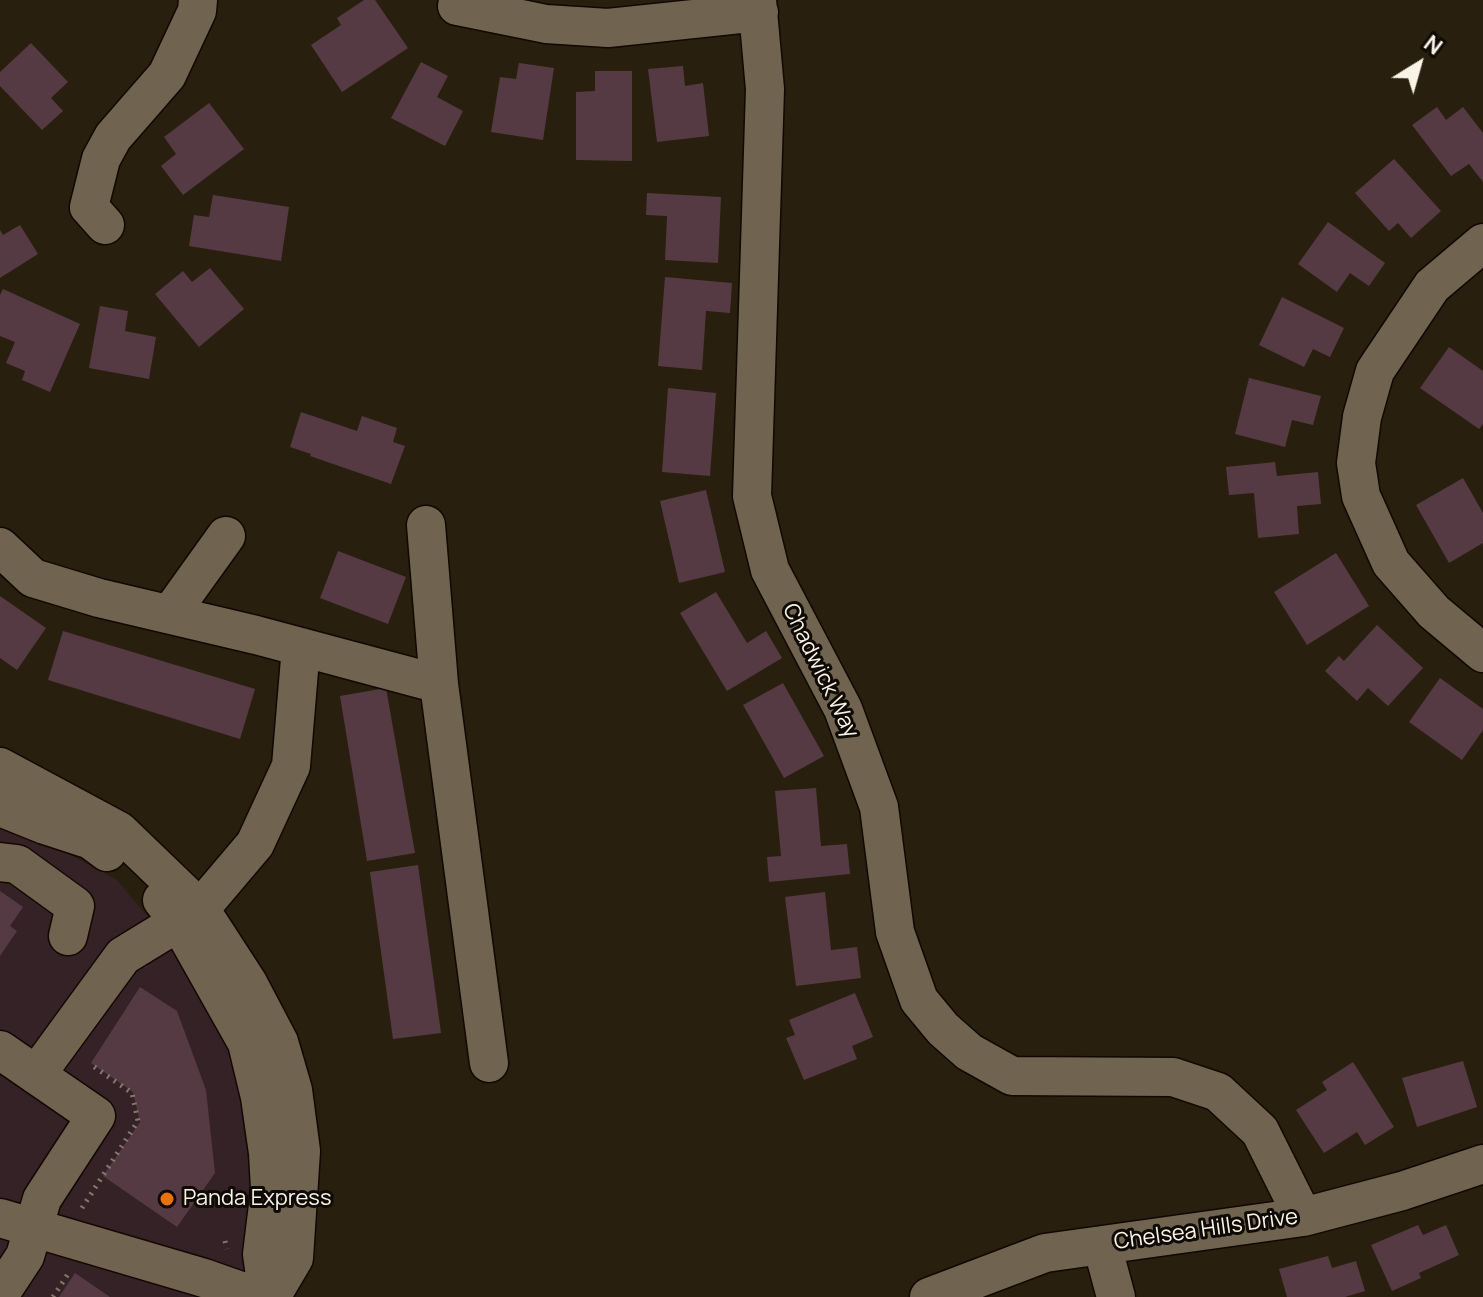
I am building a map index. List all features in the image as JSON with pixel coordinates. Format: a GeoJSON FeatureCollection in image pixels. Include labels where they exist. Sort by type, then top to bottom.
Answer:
{"type":"FeatureCollection","features":[{"type":"Feature","properties":{"kind":"street"},"geometry":{"type":"LineString","coordinates":[[105,225],[89,207],[101,159],[113,137],[167,75],[197,11],[198,0]]}},
{"type":"Feature","properties":{"kind":"street"},"geometry":{"type":"LineString","coordinates":[[457,6],[546,24],[608,28],[758,6]]}},
{"type":"Feature","properties":{"kind":"street","name":"Chadwick Way"},"geometry":{"type":"LineString","coordinates":[[758,6],[765,89],[752,496],[770,570],[843,709],[879,807],[895,932],[919,1000],[943,1029],[969,1052],[1012,1076],[1173,1077],[1218,1092],[1260,1131],[1303,1217]]}},
{"type":"Feature","properties":{"kind":"street"},"geometry":{"type":"LineString","coordinates":[[1483,243],[1432,286],[1375,371],[1362,417],[1356,463],[1361,496],[1391,563],[1434,612],[1483,653]]}},
{"type":"Feature","properties":{"kind":"street"},"geometry":{"type":"LineString","coordinates":[[426,525],[439,684],[489,1063]]}},
{"type":"Feature","properties":{"kind":"street"},"geometry":{"type":"LineString","coordinates":[[170,614],[226,536]]}},
{"type":"Feature","properties":{"kind":"street"},"geometry":{"type":"LineString","coordinates":[[0,547],[33,578],[99,598],[439,684]]}},
{"type":"Feature","properties":{"kind":"street"},"geometry":{"type":"LineString","coordinates":[[36,1075],[123,956],[190,916],[255,844],[291,766],[301,647]]}},
{"type":"Feature","properties":{"kind":"street"},"geometry":{"type":"LineString","coordinates":[[0,767],[119,831],[248,983],[279,1042],[293,1090],[301,1151],[294,1258],[269,1297]]}},
{"type":"Feature","properties":{"kind":"street"},"geometry":{"type":"LineString","coordinates":[[0,807],[91,840],[190,916]]}},
{"type":"Feature","properties":{"kind":"street"},"geometry":{"type":"LineString","coordinates":[[0,862],[17,864],[75,906],[68,936]]}},
{"type":"Feature","properties":{"kind":"street"},"geometry":{"type":"LineString","coordinates":[[0,1050],[96,1116],[42,1199],[16,1223]]}},
{"type":"Feature","properties":{"kind":"street","name":"Chelsea Hills Drive"},"geometry":{"type":"LineString","coordinates":[[929,1297],[1045,1253],[1303,1217],[1402,1191],[1483,1164]]}},
{"type":"Feature","properties":{"kind":"street"},"geometry":{"type":"LineString","coordinates":[[0,1294],[25,1256],[16,1223]]}},
{"type":"Feature","properties":{"kind":"street"},"geometry":{"type":"LineString","coordinates":[[16,1223],[258,1297]]}},
{"type":"Feature","properties":{"kind":"street"},"geometry":{"type":"LineString","coordinates":[[1102,1245],[1116,1297]]}},
{"type":"Feature","properties":{"kind":"path"},"geometry":{"type":"LineString","coordinates":[[225,1241],[227,1249]]}},
{"type":"Feature","properties":{"kind":"path"},"geometry":{"type":"LineString","coordinates":[[53,1297],[72,1269]]}},
{"type":"Feature","properties":{"kind":"shaded area"},"geometry":{"type":"Polygon","coordinates":[[[0,817],[117,880],[187,963],[227,1036],[253,1122],[250,1254],[240,1297],[0,1297],[0,817]]]}},
{"type":"Feature","properties":{"kind":"building"},"geometry":{"type":"Polygon","coordinates":[[[364,0],[375,0],[408,48],[342,92],[311,45],[341,25],[337,18],[364,0]]]}},
{"type":"Feature","properties":{"kind":"building"},"geometry":{"type":"Polygon","coordinates":[[[31,43],[68,82],[51,98],[63,111],[42,130],[0,86],[0,72],[31,43]]]}},
{"type":"Feature","properties":{"kind":"building"},"geometry":{"type":"Polygon","coordinates":[[[421,62],[448,76],[437,97],[463,111],[445,146],[391,118],[421,62]]]}},
{"type":"Feature","properties":{"kind":"building"},"geometry":{"type":"Polygon","coordinates":[[[519,63],[554,68],[543,140],[491,132],[500,77],[516,79],[519,63]]]}},
{"type":"Feature","properties":{"kind":"building"},"geometry":{"type":"Polygon","coordinates":[[[683,66],[685,86],[703,83],[709,136],[657,142],[648,69],[683,66]]]}},
{"type":"Feature","properties":{"kind":"building"},"geometry":{"type":"Polygon","coordinates":[[[595,71],[632,71],[632,161],[576,160],[576,92],[595,91],[595,71]]]}},
{"type":"Feature","properties":{"kind":"building"},"geometry":{"type":"Polygon","coordinates":[[[209,103],[244,149],[183,195],[161,166],[176,154],[164,137],[209,103]]]}},
{"type":"Feature","properties":{"kind":"building"},"geometry":{"type":"Polygon","coordinates":[[[1437,107],[1446,120],[1463,107],[1483,133],[1483,182],[1469,164],[1451,176],[1412,125],[1437,107]]]}},
{"type":"Feature","properties":{"kind":"building"},"geometry":{"type":"Polygon","coordinates":[[[1394,159],[1441,211],[1411,238],[1398,223],[1389,231],[1355,193],[1394,159]]]}},
{"type":"Feature","properties":{"kind":"building"},"geometry":{"type":"Polygon","coordinates":[[[647,193],[721,197],[718,263],[665,260],[667,216],[646,215],[647,193]]]}},
{"type":"Feature","properties":{"kind":"building"},"geometry":{"type":"Polygon","coordinates":[[[213,195],[289,207],[281,261],[189,246],[194,215],[209,217],[213,195]]]}},
{"type":"Feature","properties":{"kind":"building"},"geometry":{"type":"Polygon","coordinates":[[[1328,222],[1385,263],[1369,286],[1350,273],[1337,292],[1298,264],[1328,222]]]}},
{"type":"Feature","properties":{"kind":"building"},"geometry":{"type":"Polygon","coordinates":[[[20,225],[38,254],[0,278],[0,230],[3,235],[20,225]]]}},
{"type":"Feature","properties":{"kind":"building"},"geometry":{"type":"Polygon","coordinates":[[[210,268],[244,309],[199,347],[155,294],[183,271],[192,282],[210,268]]]}},
{"type":"Feature","properties":{"kind":"building"},"geometry":{"type":"Polygon","coordinates":[[[665,277],[732,283],[730,313],[706,311],[702,370],[658,366],[665,277]]]}},
{"type":"Feature","properties":{"kind":"building"},"geometry":{"type":"Polygon","coordinates":[[[3,289],[80,324],[50,392],[22,380],[25,371],[6,363],[15,342],[0,336],[0,295],[3,289]]]}},
{"type":"Feature","properties":{"kind":"building"},"geometry":{"type":"Polygon","coordinates":[[[1282,297],[1344,328],[1330,357],[1313,349],[1304,367],[1259,345],[1282,297]]]}},
{"type":"Feature","properties":{"kind":"building"},"geometry":{"type":"Polygon","coordinates":[[[100,306],[128,311],[125,331],[156,337],[149,379],[89,368],[100,306]]]}},
{"type":"Feature","properties":{"kind":"building"},"geometry":{"type":"Polygon","coordinates":[[[1449,347],[1483,371],[1483,424],[1479,429],[1420,388],[1449,347]]]}},
{"type":"Feature","properties":{"kind":"building"},"geometry":{"type":"Polygon","coordinates":[[[1249,378],[1321,396],[1313,425],[1292,420],[1285,447],[1235,434],[1249,378]]]}},
{"type":"Feature","properties":{"kind":"building"},"geometry":{"type":"Polygon","coordinates":[[[668,388],[716,393],[710,476],[662,472],[668,388]]]}},
{"type":"Feature","properties":{"kind":"building"},"geometry":{"type":"Polygon","coordinates":[[[301,412],[357,431],[362,416],[397,428],[393,442],[405,446],[391,484],[290,447],[301,412]]]}},
{"type":"Feature","properties":{"kind":"building"},"geometry":{"type":"Polygon","coordinates":[[[1275,462],[1277,476],[1318,472],[1321,504],[1297,506],[1299,534],[1258,538],[1254,493],[1229,495],[1226,467],[1275,462]]]}},
{"type":"Feature","properties":{"kind":"building"},"geometry":{"type":"Polygon","coordinates":[[[1463,478],[1483,513],[1483,543],[1449,563],[1416,505],[1463,478]]]}},
{"type":"Feature","properties":{"kind":"building"},"geometry":{"type":"Polygon","coordinates":[[[706,490],[725,572],[679,583],[660,501],[706,490]]]}},
{"type":"Feature","properties":{"kind":"building"},"geometry":{"type":"Polygon","coordinates":[[[338,551],[406,577],[388,624],[320,598],[338,551]]]}},
{"type":"Feature","properties":{"kind":"building"},"geometry":{"type":"Polygon","coordinates":[[[1336,553],[1369,606],[1307,645],[1274,592],[1336,553]]]}},
{"type":"Feature","properties":{"kind":"building"},"geometry":{"type":"Polygon","coordinates":[[[716,592],[747,643],[766,631],[782,658],[727,691],[680,613],[716,592]]]}},
{"type":"Feature","properties":{"kind":"building"},"geometry":{"type":"Polygon","coordinates":[[[0,596],[46,628],[17,670],[0,658],[0,596]]]}},
{"type":"Feature","properties":{"kind":"building"},"geometry":{"type":"Polygon","coordinates":[[[1377,625],[1423,668],[1388,706],[1368,688],[1357,701],[1325,671],[1339,656],[1344,661],[1377,625]]]}},
{"type":"Feature","properties":{"kind":"building"},"geometry":{"type":"Polygon","coordinates":[[[63,631],[255,689],[240,739],[48,680],[63,631]]]}},
{"type":"Feature","properties":{"kind":"building"},"geometry":{"type":"Polygon","coordinates":[[[1440,678],[1483,709],[1483,730],[1462,760],[1409,722],[1440,678]]]}},
{"type":"Feature","properties":{"kind":"building"},"geometry":{"type":"Polygon","coordinates":[[[783,683],[824,756],[784,778],[743,705],[783,683]]]}},
{"type":"Feature","properties":{"kind":"building"},"geometry":{"type":"Polygon","coordinates":[[[386,688],[415,853],[367,861],[340,696],[386,688]]]}},
{"type":"Feature","properties":{"kind":"building"},"geometry":{"type":"Polygon","coordinates":[[[816,788],[821,846],[847,844],[850,874],[769,882],[767,857],[781,856],[775,791],[816,788]]]}},
{"type":"Feature","properties":{"kind":"building"},"geometry":{"type":"Polygon","coordinates":[[[418,865],[441,1033],[393,1039],[370,872],[418,865]]]}},
{"type":"Feature","properties":{"kind":"building"},"geometry":{"type":"Polygon","coordinates":[[[0,891],[23,907],[10,926],[17,931],[0,956],[0,891]]]}},
{"type":"Feature","properties":{"kind":"building"},"geometry":{"type":"Polygon","coordinates":[[[825,892],[831,950],[857,947],[861,978],[796,986],[785,897],[825,892]]]}},
{"type":"Feature","properties":{"kind":"building"},"geometry":{"type":"Polygon","coordinates":[[[140,987],[177,1011],[206,1090],[215,1173],[177,1227],[103,1176],[140,1122],[133,1092],[91,1063],[140,987]]]}},
{"type":"Feature","properties":{"kind":"building"},"geometry":{"type":"Polygon","coordinates":[[[855,993],[873,1037],[852,1046],[857,1059],[804,1080],[786,1038],[795,1035],[789,1020],[855,993]]]}},
{"type":"Feature","properties":{"kind":"building"},"geometry":{"type":"Polygon","coordinates":[[[1463,1061],[1477,1107],[1417,1127],[1402,1078],[1463,1061]]]}},
{"type":"Feature","properties":{"kind":"building"},"geometry":{"type":"Polygon","coordinates":[[[1353,1062],[1394,1127],[1365,1145],[1357,1132],[1324,1153],[1296,1110],[1327,1090],[1322,1082],[1353,1062]]]}},
{"type":"Feature","properties":{"kind":"building"},"geometry":{"type":"Polygon","coordinates":[[[1418,1225],[1423,1235],[1446,1225],[1459,1255],[1419,1273],[1421,1278],[1392,1291],[1371,1245],[1418,1225]]]}},
{"type":"Feature","properties":{"kind":"building"},"geometry":{"type":"Polygon","coordinates":[[[1328,1256],[1332,1268],[1356,1261],[1365,1291],[1345,1297],[1287,1297],[1279,1269],[1328,1256]]]}},
{"type":"Feature","properties":{"kind":"building"},"geometry":{"type":"Polygon","coordinates":[[[75,1273],[110,1297],[59,1297],[75,1273]]]}},
{"type":"Feature","properties":{"kind":"place","name":"Panda Express"},"geometry":{"type":"Point","coordinates":[167,1199]}}]}
